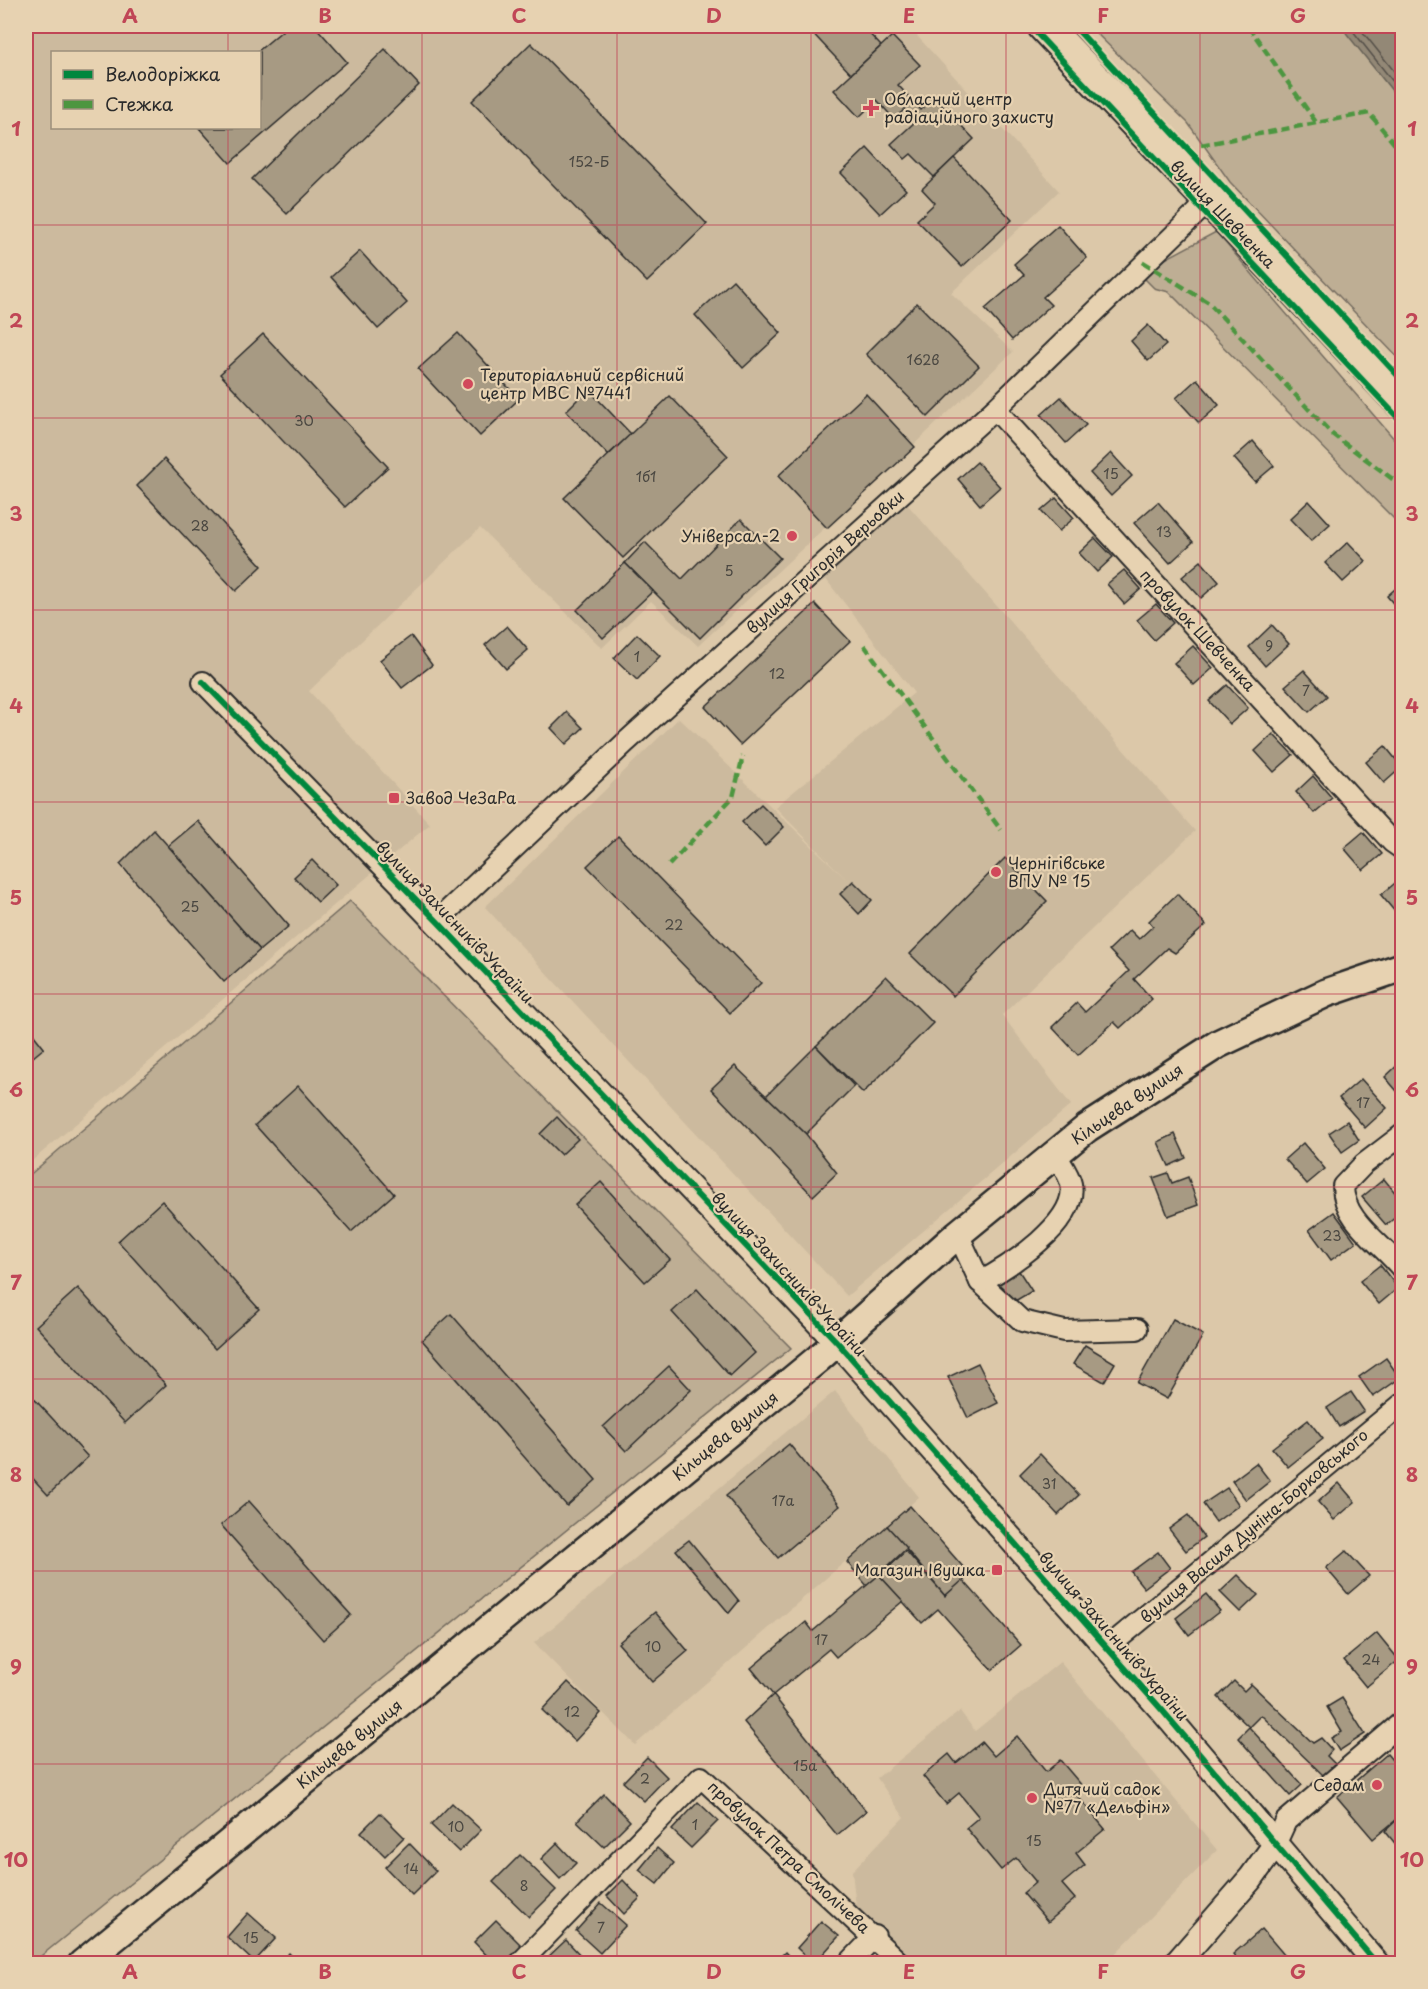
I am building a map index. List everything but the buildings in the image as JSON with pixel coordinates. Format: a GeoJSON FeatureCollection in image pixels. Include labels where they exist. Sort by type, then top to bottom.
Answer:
{"type":"FeatureCollection","features":[{"type":"Feature","properties":{"kind":"main road","name":"вулиця Шевченка"},"geometry":{"type":"LineString","coordinates":[[1044,26],[1402,403]]}},
{"type":"Feature","properties":{"kind":"main road","name":"Кільцева вулиця"},"geometry":{"type":"LineString","coordinates":[[82,1964],[838,1343],[958,1234],[1086,1128],[1218,1044],[1326,993],[1402,967]]}},
{"type":"Feature","properties":{"kind":"street","name":"вулиця Григорія Верьовки"},"geometry":{"type":"LineString","coordinates":[[437,921],[626,742],[995,409],[1210,200]]}},
{"type":"Feature","properties":{"kind":"street","name":"провулок Шевченка"},"geometry":{"type":"LineString","coordinates":[[995,409],[1392,842],[1402,849]]}},
{"type":"Feature","properties":{"kind":"street","name":"вулиця Захисників України"},"geometry":{"type":"LineString","coordinates":[[202,682],[437,921],[838,1343],[1107,1648],[1377,1964]]}},
{"type":"Feature","properties":{"kind":"street"},"geometry":{"type":"LineString","coordinates":[[1402,1135],[1364,1164],[1343,1186],[1343,1200],[1350,1214],[1402,1269]]}},
{"type":"Feature","properties":{"kind":"street"},"geometry":{"type":"LineString","coordinates":[[980,1282],[1008,1268],[1040,1242],[1068,1207],[1072,1185],[1056,1155]]}},
{"type":"Feature","properties":{"kind":"street"},"geometry":{"type":"LineString","coordinates":[[958,1234],[980,1282],[1022,1321],[1064,1331],[1137,1329]]}},
{"type":"Feature","properties":{"kind":"street","name":"вулиця Василя Дуніна-Борковського"},"geometry":{"type":"LineString","coordinates":[[1107,1648],[1402,1404]]}},
{"type":"Feature","properties":{"kind":"street"},"geometry":{"type":"LineString","coordinates":[[1176,1964],[1251,1878],[1275,1845],[1286,1821],[1398,1733]]}},
{"type":"Feature","properties":{"kind":"street","name":"провулок Петра Смолічева"},"geometry":{"type":"LineString","coordinates":[[519,1964],[701,1777],[875,1936],[901,1964]]}},
{"type":"Feature","properties":{"kind":"street"},"geometry":{"type":"LineString","coordinates":[[848,1964],[875,1936]]}},
{"type":"Feature","properties":{"kind":"shaded area"},"geometry":{"type":"Polygon","coordinates":[[[26,26],[908,26],[1059,191],[951,293],[1013,352],[698,646],[651,601],[602,648],[480,528],[309,691],[430,824],[26,1166],[26,26]]]}},
{"type":"Feature","properties":{"kind":"shaded area"},"geometry":{"type":"Polygon","coordinates":[[[1089,26],[1342,26],[1402,103],[1402,362],[1230,182],[1188,123],[1089,26]]]}},
{"type":"Feature","properties":{"kind":"shaded area"},"geometry":{"type":"Polygon","coordinates":[[[1216,232],[1402,448],[1402,527],[1169,292],[1154,288],[1139,273],[1216,232]]]}},
{"type":"Feature","properties":{"kind":"shaded area","name":"Чернігівське ВПУ № 15"},"geometry":{"type":"Polygon","coordinates":[[[906,503],[1195,831],[1002,1015],[1071,1105],[847,1296],[485,907],[679,718],[847,880],[775,807],[914,693],[825,578],[906,503]]]}},
{"type":"Feature","properties":{"kind":"shaded area"},"geometry":{"type":"Polygon","coordinates":[[[350,901],[791,1348],[31,1964],[26,1963],[26,1178],[350,901]]]}},
{"type":"Feature","properties":{"kind":"shaded area"},"geometry":{"type":"Polygon","coordinates":[[[835,1391],[919,1497],[635,1745],[534,1643],[835,1391]]]}},
{"type":"Feature","properties":{"kind":"shaded area","name":"Дитячий садок №77 «Дельфін»"},"geometry":{"type":"Polygon","coordinates":[[[1060,1662],[1217,1850],[1106,1963],[918,1963],[856,1907],[852,1871],[904,1817],[877,1778],[960,1711],[975,1731],[1060,1662]]]}},
{"type":"Feature","properties":{"kind":"water"},"geometry":{"type":"Polygon","coordinates":[[[1342,26],[1402,26],[1402,103],[1347,34],[1342,26]]]}},
{"type":"Feature","properties":{"kind":"marked path"},"geometry":{"type":"LineString","coordinates":[[1248,26],[1318,125]]}},
{"type":"Feature","properties":{"kind":"marked path"},"geometry":{"type":"LineString","coordinates":[[1201,145],[1369,113],[1402,153]]}},
{"type":"Feature","properties":{"kind":"marked path"},"geometry":{"type":"LineString","coordinates":[[1143,262],[1209,303],[1332,434],[1402,486]]}},
{"type":"Feature","properties":{"kind":"marked path"},"geometry":{"type":"LineString","coordinates":[[864,645],[1001,830]]}},
{"type":"Feature","properties":{"kind":"marked path"},"geometry":{"type":"LineString","coordinates":[[669,865],[733,797],[743,756]]}},
{"type":"Feature","properties":{"kind":"marked path"},"geometry":{"type":"LineString","coordinates":[[1206,1957],[1206,1964]]}},
{"type":"Feature","properties":{"kind":"cycle path"},"geometry":{"type":"LineString","coordinates":[[1030,26],[1402,422]]}},
{"type":"Feature","properties":{"kind":"cycle path"},"geometry":{"type":"LineString","coordinates":[[1074,26],[1402,380]]}},
{"type":"Feature","properties":{"kind":"cycle path"},"geometry":{"type":"LineString","coordinates":[[203,682],[437,921],[838,1343],[1162,1710],[1377,1964]]}},
{"type":"Feature","properties":{"kind":"place","name":"Обласний центр радіаційного захисту"},"geometry":{"type":"Point","coordinates":[871,108]}},
{"type":"Feature","properties":{"kind":"place","name":"Територіальний сервісний центр МВС №7441"},"geometry":{"type":"Point","coordinates":[468,384]}},
{"type":"Feature","properties":{"kind":"place","name":"Універсал-2"},"geometry":{"type":"Point","coordinates":[792,536]}},
{"type":"Feature","properties":{"kind":"place","name":"Завод ЧеЗаРа"},"geometry":{"type":"Point","coordinates":[394,798]}},
{"type":"Feature","properties":{"kind":"place","name":"Чернігівське ВПУ № 15"},"geometry":{"type":"Point","coordinates":[996,872]}},
{"type":"Feature","properties":{"kind":"place","name":"Магазин Івушка"},"geometry":{"type":"Point","coordinates":[997,1570]}},
{"type":"Feature","properties":{"kind":"place","name":"Седам"},"geometry":{"type":"Point","coordinates":[1377,1785]}},
{"type":"Feature","properties":{"kind":"place","name":"Дитячий садок №77 «Дельфін»"},"geometry":{"type":"Point","coordinates":[1032,1798]}}]}
